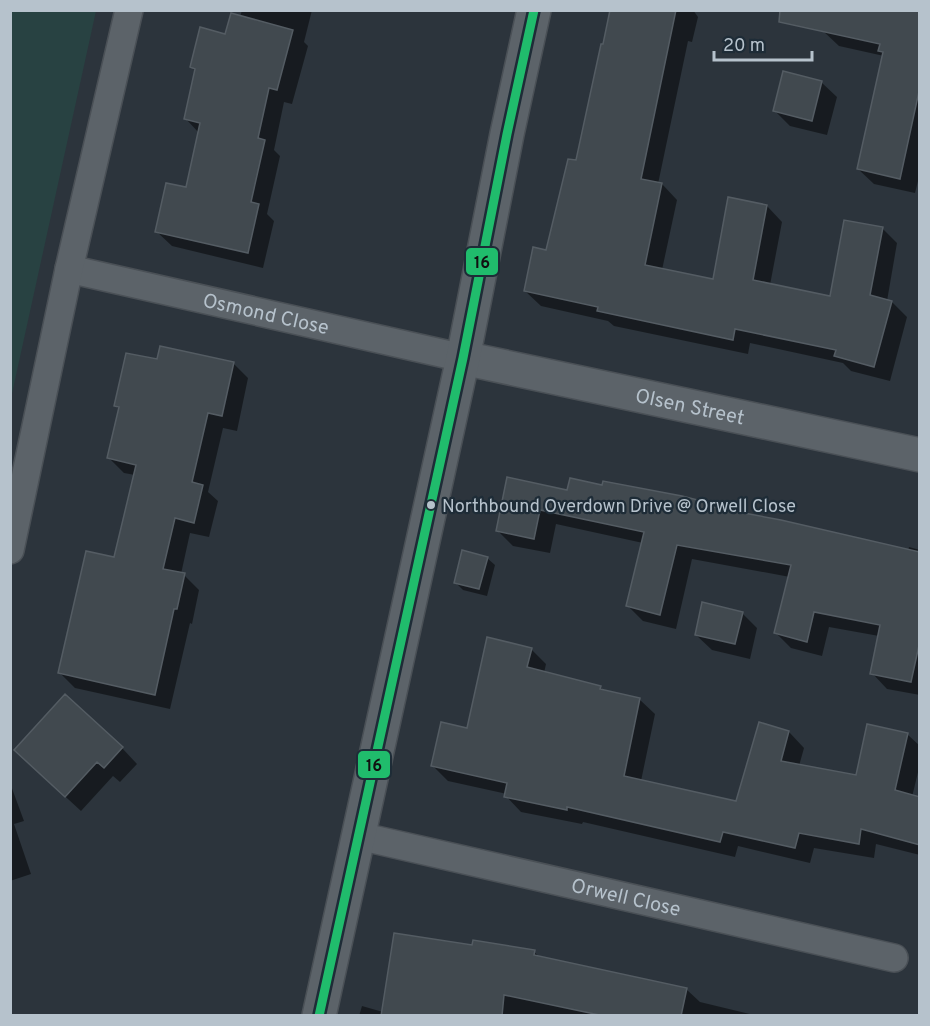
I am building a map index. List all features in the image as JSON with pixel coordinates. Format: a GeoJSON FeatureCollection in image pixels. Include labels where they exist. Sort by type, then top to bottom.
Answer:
{"type":"FeatureCollection","features":[{"type":"Feature","properties":{"kind":"street"},"geometry":{"type":"LineString","coordinates":[[10,550],[69,268],[129,10]]}},
{"type":"Feature","properties":{"kind":"street"},"geometry":{"type":"LineString","coordinates":[[320,1016],[463,358],[534,10]]}},
{"type":"Feature","properties":{"kind":"street","name":"Osmond Close"},"geometry":{"type":"LineString","coordinates":[[69,268],[463,358]]}},
{"type":"Feature","properties":{"kind":"street","name":"Olsen Street"},"geometry":{"type":"LineString","coordinates":[[463,358],[918,448]]}},
{"type":"Feature","properties":{"kind":"street","name":"Orwell Close"},"geometry":{"type":"LineString","coordinates":[[359,837],[894,958]]}},
{"type":"Feature","properties":{"kind":"green space"},"geometry":{"type":"Polygon","coordinates":[[[10,11],[96,11],[11,398],[10,11]]]}},
{"type":"Feature","properties":{"kind":"building"},"geometry":{"type":"Polygon","coordinates":[[[610,10],[676,10],[641,179],[662,183],[645,265],[713,279],[728,197],[767,205],[753,280],[830,296],[844,220],[883,227],[870,295],[892,301],[874,367],[834,356],[836,350],[735,329],[733,340],[597,311],[598,307],[524,291],[533,247],[546,250],[568,159],[576,160],[610,10]]]}},
{"type":"Feature","properties":{"kind":"building"},"geometry":{"type":"Polygon","coordinates":[[[780,10],[920,10],[920,87],[900,179],[857,169],[883,52],[878,51],[880,44],[779,22],[780,10]]]}},
{"type":"Feature","properties":{"kind":"building"},"geometry":{"type":"Polygon","coordinates":[[[231,13],[293,30],[277,90],[269,88],[258,138],[265,140],[251,202],[259,204],[248,253],[155,232],[166,183],[186,187],[200,123],[184,119],[195,69],[190,67],[200,27],[225,34],[231,13]]]}},
{"type":"Feature","properties":{"kind":"building"},"geometry":{"type":"Polygon","coordinates":[[[783,71],[822,81],[812,121],[773,111],[783,71]]]}},
{"type":"Feature","properties":{"kind":"building"},"geometry":{"type":"Polygon","coordinates":[[[160,346],[234,362],[222,416],[208,413],[192,482],[203,485],[194,523],[175,518],[163,569],[185,573],[177,609],[174,609],[155,695],[58,673],[86,551],[114,557],[136,465],[107,458],[119,407],[114,406],[126,353],[157,359],[160,346]]]}},
{"type":"Feature","properties":{"kind":"building"},"geometry":{"type":"Polygon","coordinates":[[[507,477],[567,490],[570,478],[602,485],[603,481],[682,496],[713,504],[712,507],[781,520],[920,552],[920,641],[911,682],[870,674],[880,625],[814,612],[807,642],[774,633],[791,565],[677,545],[660,615],[626,606],[644,532],[540,510],[534,539],[496,531],[507,477]]]}},
{"type":"Feature","properties":{"kind":"building"},"geometry":{"type":"Polygon","coordinates":[[[462,550],[488,557],[479,589],[454,583],[462,550]]]}},
{"type":"Feature","properties":{"kind":"building"},"geometry":{"type":"Polygon","coordinates":[[[702,602],[743,612],[735,644],[695,635],[702,602]]]}},
{"type":"Feature","properties":{"kind":"building"},"geometry":{"type":"Polygon","coordinates":[[[487,637],[532,648],[527,667],[601,686],[600,689],[640,698],[624,776],[736,801],[759,722],[789,731],[781,761],[856,775],[867,724],[908,733],[895,790],[920,797],[920,845],[861,829],[859,844],[799,833],[795,848],[723,832],[720,842],[567,807],[567,810],[504,797],[507,783],[431,766],[441,722],[467,728],[487,637]]]}},
{"type":"Feature","properties":{"kind":"building"},"geometry":{"type":"Polygon","coordinates":[[[65,694],[123,747],[104,768],[97,762],[65,797],[14,750],[65,694]]]}},
{"type":"Feature","properties":{"kind":"building"},"geometry":{"type":"Polygon","coordinates":[[[394,933],[472,945],[473,940],[535,950],[534,955],[687,988],[681,1016],[604,1016],[504,995],[502,1016],[381,1016],[394,933]]]}},
{"type":"Feature","properties":{"kind":"transit line","name":"16"},"geometry":{"type":"LineString","coordinates":[[319,1016],[463,358],[534,10]]}},
{"type":"Feature","properties":{"kind":"place","name":"Northbound Overdown Drive @ Orwell Close"},"geometry":{"type":"Point","coordinates":[431,505]}}]}
